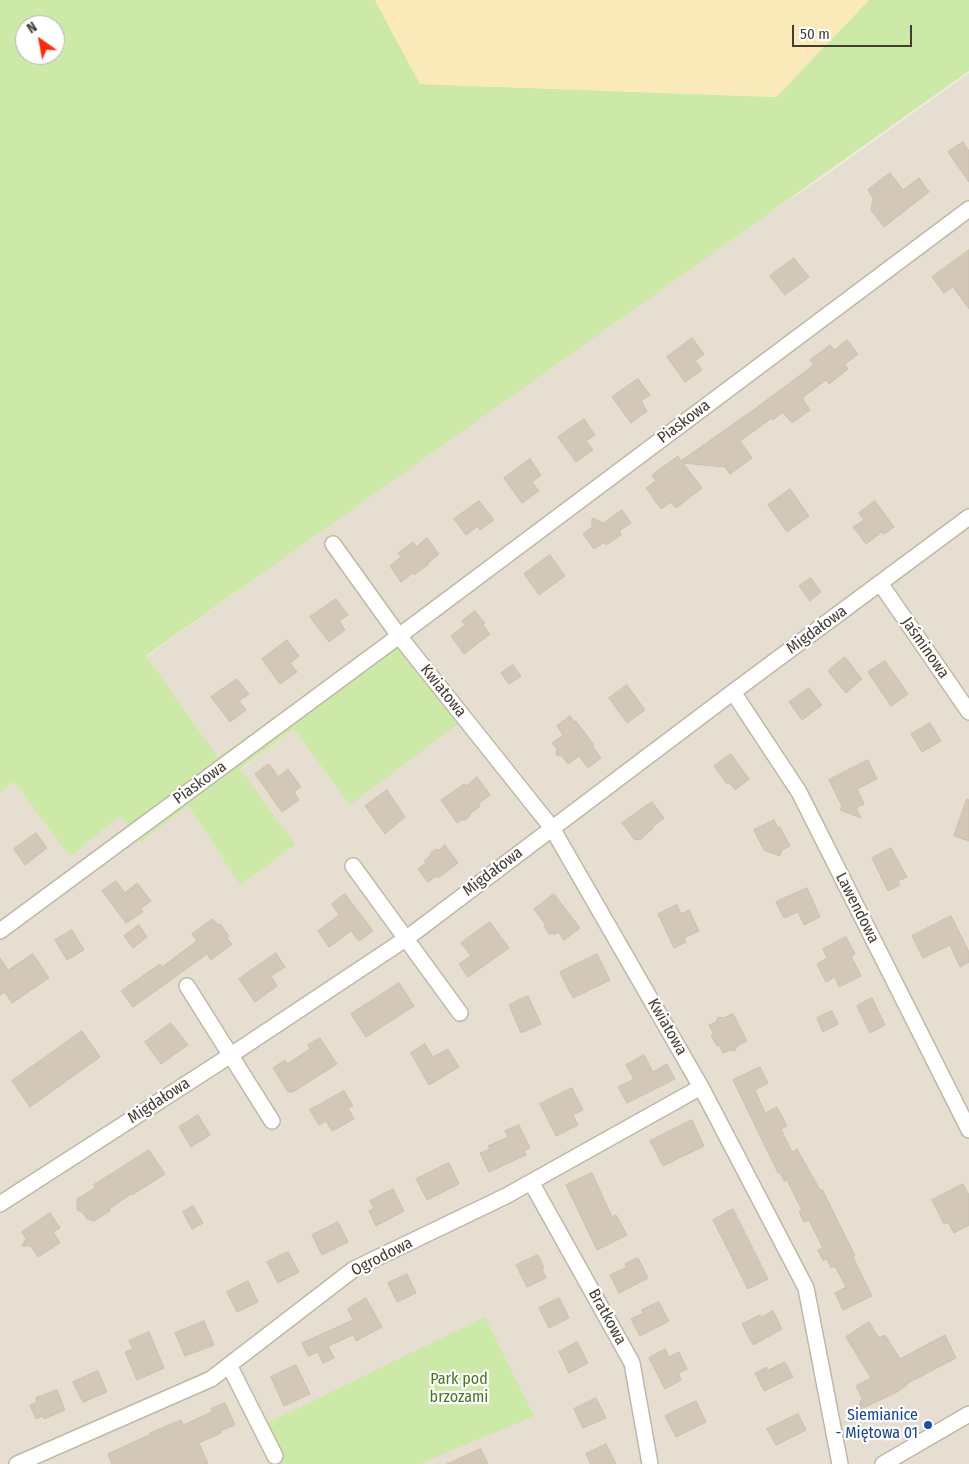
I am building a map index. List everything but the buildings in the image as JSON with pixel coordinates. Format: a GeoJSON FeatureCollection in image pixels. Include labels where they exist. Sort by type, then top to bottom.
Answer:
{"type":"FeatureCollection","features":[{"type":"Feature","properties":{"kind":"street","name":"Piaskowa"},"geometry":{"type":"LineString","coordinates":[[0,931],[399,636],[969,209]]}},
{"type":"Feature","properties":{"kind":"street","name":"Migdałowa"},"geometry":{"type":"LineString","coordinates":[[0,1204],[231,1055],[406,938],[969,517]]}},
{"type":"Feature","properties":{"kind":"street"},"geometry":{"type":"LineString","coordinates":[[333,544],[399,636]]}},
{"type":"Feature","properties":{"kind":"street","name":"Jaśminowa"},"geometry":{"type":"LineString","coordinates":[[880,584],[969,712]]}},
{"type":"Feature","properties":{"kind":"street","name":"Kwiatowa"},"geometry":{"type":"LineString","coordinates":[[399,636],[552,828],[701,1087],[806,1288],[840,1464]]}},
{"type":"Feature","properties":{"kind":"street","name":"Lawendowa"},"geometry":{"type":"LineString","coordinates":[[733,692],[799,792],[969,1130]]}},
{"type":"Feature","properties":{"kind":"street"},"geometry":{"type":"LineString","coordinates":[[352,866],[460,1013]]}},
{"type":"Feature","properties":{"kind":"street"},"geometry":{"type":"LineString","coordinates":[[187,986],[272,1121]]}},
{"type":"Feature","properties":{"kind":"street","name":"Ogrodowa"},"geometry":{"type":"LineString","coordinates":[[17,1464],[211,1379],[354,1269],[506,1196],[701,1087]]}},
{"type":"Feature","properties":{"kind":"street","name":"Bratkowa"},"geometry":{"type":"LineString","coordinates":[[531,1182],[632,1363],[650,1464]]}},
{"type":"Feature","properties":{"kind":"street"},"geometry":{"type":"LineString","coordinates":[[229,1365],[275,1456]]}},
{"type":"Feature","properties":{"kind":"street"},"geometry":{"type":"LineString","coordinates":[[883,1464],[969,1414]]}},
{"type":"Feature","properties":{"kind":"shaded area"},"geometry":{"type":"Polygon","coordinates":[[[969,73],[969,1464],[0,1464],[0,793],[14,782],[70,857],[121,815],[140,843],[188,806],[240,885],[296,845],[240,770],[294,729],[350,804],[470,714],[401,626],[218,757],[146,657],[670,280],[829,173],[969,73]]]}},
{"type":"Feature","properties":{"kind":"green space"},"geometry":{"type":"Polygon","coordinates":[[[0,0],[375,0],[420,84],[776,97],[869,0],[969,0],[969,71],[146,656],[218,757],[402,626],[471,714],[350,805],[294,729],[240,769],[296,845],[240,885],[188,806],[140,843],[120,816],[70,857],[14,782],[0,793],[0,0]]]}},
{"type":"Feature","properties":{"kind":"green space","name":"Park pod brzozami"},"geometry":{"type":"Polygon","coordinates":[[[485,1317],[534,1416],[420,1464],[281,1464],[263,1425],[485,1317]]]}},
{"type":"Feature","properties":{"kind":"sand"},"geometry":{"type":"Polygon","coordinates":[[[375,0],[869,0],[776,97],[420,84],[375,0]]]}},
{"type":"Feature","properties":{"kind":"place","name":"Siemianice - Miętowa 01"},"geometry":{"type":"Point","coordinates":[928,1425]}}]}
